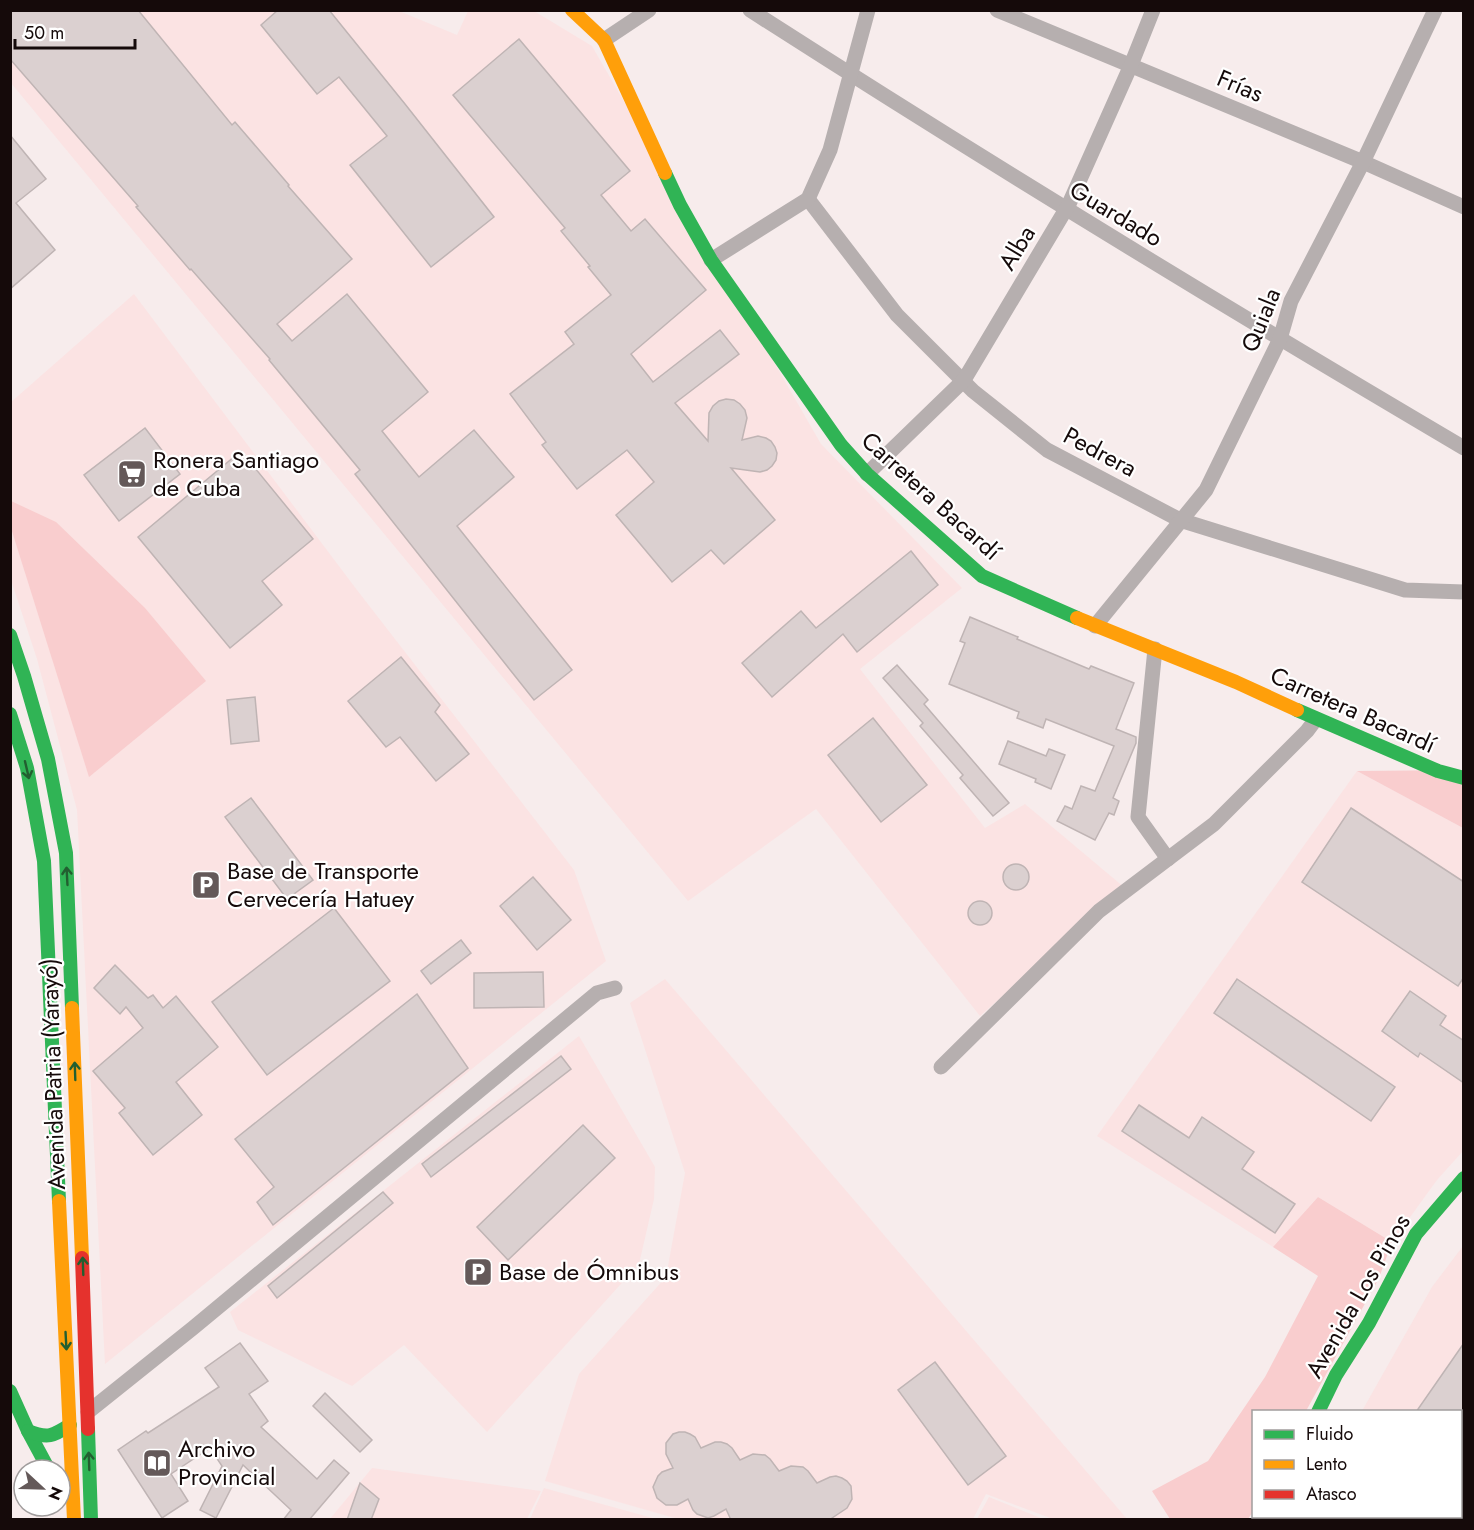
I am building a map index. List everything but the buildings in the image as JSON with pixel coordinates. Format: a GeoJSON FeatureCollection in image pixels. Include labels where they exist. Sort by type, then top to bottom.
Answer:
{"type":"FeatureCollection","features":[{"type":"Feature","properties":{"kind":"main road","name":"Carretera Bacardí"},"geometry":{"type":"LineString","coordinates":[[573,10],[604,40],[680,205],[711,260],[841,445],[867,474],[982,576],[1095,626],[1236,682],[1438,771],[1464,778]]}},
{"type":"Feature","properties":{"kind":"main road","name":"Avenida Patria (Yarayó)"},"geometry":{"type":"LineString","coordinates":[[10,635],[48,759],[66,853],[91,1520]]}},
{"type":"Feature","properties":{"kind":"main road","name":"Avenida Patria (Yarayó)"},"geometry":{"type":"LineString","coordinates":[[10,714],[27,768],[44,861],[75,1519]]}},
{"type":"Feature","properties":{"kind":"main road","name":"Avenida Los Pinos"},"geometry":{"type":"LineString","coordinates":[[1319,1410],[1416,1234],[1464,1178]]}},
{"type":"Feature","properties":{"kind":"main road"},"geometry":{"type":"LineString","coordinates":[[10,1391],[43,1458]]}},
{"type":"Feature","properties":{"kind":"main road"},"geometry":{"type":"LineString","coordinates":[[28,1431],[44,1437],[54,1435],[69,1425]]}},
{"type":"Feature","properties":{"kind":"street"},"geometry":{"type":"LineString","coordinates":[[604,40],[649,10]]}},
{"type":"Feature","properties":{"kind":"street","name":"Guardado"},"geometry":{"type":"LineString","coordinates":[[750,10],[1066,209],[1464,448]]}},
{"type":"Feature","properties":{"kind":"street"},"geometry":{"type":"LineString","coordinates":[[711,260],[808,199],[830,150],[868,10]]}},
{"type":"Feature","properties":{"kind":"street","name":"Frías"},"geometry":{"type":"LineString","coordinates":[[997,10],[1363,162],[1464,207]]}},
{"type":"Feature","properties":{"kind":"street","name":"Alba"},"geometry":{"type":"LineString","coordinates":[[867,474],[964,380],[1066,209],[1131,65],[1153,10]]}},
{"type":"Feature","properties":{"kind":"street","name":"Quiala"},"geometry":{"type":"LineString","coordinates":[[1095,626],[1206,490],[1280,339],[1291,301],[1363,162],[1435,10]]}},
{"type":"Feature","properties":{"kind":"street","name":"Pedrera"},"geometry":{"type":"LineString","coordinates":[[808,199],[897,315],[974,391],[1047,450],[1180,520],[1405,590],[1464,592]]}},
{"type":"Feature","properties":{"kind":"street"},"geometry":{"type":"LineString","coordinates":[[1155,649],[1138,817],[1168,859]]}},
{"type":"Feature","properties":{"kind":"street"},"geometry":{"type":"LineString","coordinates":[[941,1067],[1099,911],[1214,824],[1307,731],[1316,719]]}},
{"type":"Feature","properties":{"kind":"street"},"geometry":{"type":"LineString","coordinates":[[88,1412],[193,1328],[597,993],[615,988]]}},
{"type":"Feature","properties":{"kind":"shaded area"},"geometry":{"type":"Polygon","coordinates":[[[10,11],[399,11],[457,35],[468,11],[534,11],[592,46],[821,444],[962,588],[860,669],[985,828],[1025,804],[1125,888],[980,1016],[816,809],[688,901],[11,83],[10,11]]]}},
{"type":"Feature","properties":{"kind":"shaded area"},"geometry":{"type":"Polygon","coordinates":[[[134,294],[357,590],[574,870],[606,961],[105,1364],[77,810],[37,659],[11,580],[10,403],[134,294]]]}},
{"type":"Feature","properties":{"kind":"shaded area"},"geometry":{"type":"Polygon","coordinates":[[[11,501],[56,522],[145,608],[206,681],[89,777],[11,528],[11,501]]]}},
{"type":"Feature","properties":{"kind":"shaded area"},"geometry":{"type":"Polygon","coordinates":[[[1463,770],[1463,828],[1357,771],[1463,770]]]}},
{"type":"Feature","properties":{"kind":"shaded area"},"geometry":{"type":"Polygon","coordinates":[[[1357,771],[1463,828],[1463,1151],[1437,1180],[1392,1242],[1318,1197],[1273,1247],[1097,1136],[1357,771]]]}},
{"type":"Feature","properties":{"kind":"shaded area"},"geometry":{"type":"Polygon","coordinates":[[[665,979],[1127,1519],[1053,1519],[986,1494],[973,1519],[678,1519],[545,1481],[579,1374],[666,1277],[685,1173],[630,1003],[665,979]]]}},
{"type":"Feature","properties":{"kind":"shaded area"},"geometry":{"type":"Polygon","coordinates":[[[579,1036],[655,1167],[654,1199],[639,1264],[487,1432],[404,1345],[352,1386],[238,1330],[230,1312],[579,1036]]]}},
{"type":"Feature","properties":{"kind":"shaded area"},"geometry":{"type":"Polygon","coordinates":[[[1318,1197],[1392,1242],[1379,1278],[1307,1410],[1252,1410],[1252,1513],[1248,1519],[1170,1519],[1152,1491],[1208,1461],[1265,1377],[1318,1276],[1273,1247],[1318,1197]]]}},
{"type":"Feature","properties":{"kind":"shaded area"},"geometry":{"type":"Polygon","coordinates":[[[1463,1246],[1463,1519],[1309,1520],[1310,1518],[1462,1518],[1462,1410],[1363,1410],[1432,1287],[1463,1246]]]}},
{"type":"Feature","properties":{"kind":"shaded area"},"geometry":{"type":"Polygon","coordinates":[[[372,1468],[541,1491],[527,1519],[329,1520],[372,1468]]]}},
{"type":"Feature","properties":{"kind":"shaded area"},"geometry":{"type":"Polygon","coordinates":[[[544,1488],[656,1519],[530,1519],[544,1488]]]}},
{"type":"Feature","properties":{"kind":"shaded area"},"geometry":{"type":"Polygon","coordinates":[[[989,1497],[1043,1519],[977,1519],[989,1497]]]}},
{"type":"Feature","properties":{"kind":"traffic: fast"},"geometry":{"type":"LineString","coordinates":[[665,173],[711,260],[841,445],[867,474],[982,576],[1077,618]]}},
{"type":"Feature","properties":{"kind":"traffic: fast"},"geometry":{"type":"LineString","coordinates":[[10,635],[48,759],[66,853],[72,1008]]}},
{"type":"Feature","properties":{"kind":"traffic: fast"},"geometry":{"type":"LineString","coordinates":[[1297,710],[1438,771],[1464,778]]}},
{"type":"Feature","properties":{"kind":"traffic: fast"},"geometry":{"type":"LineString","coordinates":[[10,714],[27,768],[44,861],[59,1201]]}},
{"type":"Feature","properties":{"kind":"traffic: fast"},"geometry":{"type":"LineString","coordinates":[[1319,1410],[1336,1375],[1369,1323],[1416,1234],[1464,1178]]}},
{"type":"Feature","properties":{"kind":"traffic: fast"},"geometry":{"type":"LineString","coordinates":[[10,1391],[43,1458]]}},
{"type":"Feature","properties":{"kind":"traffic: fast"},"geometry":{"type":"LineString","coordinates":[[28,1431],[46,1436],[70,1425]]}},
{"type":"Feature","properties":{"kind":"traffic: fast"},"geometry":{"type":"LineString","coordinates":[[88,1429],[91,1520]]}},
{"type":"Feature","properties":{"kind":"traffic: slow"},"geometry":{"type":"LineString","coordinates":[[572,10],[604,40],[665,173]]}},
{"type":"Feature","properties":{"kind":"traffic: slow"},"geometry":{"type":"LineString","coordinates":[[1077,618],[1236,682],[1297,710]]}},
{"type":"Feature","properties":{"kind":"traffic: slow"},"geometry":{"type":"LineString","coordinates":[[72,1008],[82,1258]]}},
{"type":"Feature","properties":{"kind":"traffic: slow"},"geometry":{"type":"LineString","coordinates":[[59,1201],[74,1520]]}},
{"type":"Feature","properties":{"kind":"traffic: jam"},"geometry":{"type":"LineString","coordinates":[[82,1258],[88,1429]]}},
{"type":"Feature","properties":{"kind":"place","name":"Ronera Santiago de Cuba"},"geometry":{"type":"Point","coordinates":[132,474]}},
{"type":"Feature","properties":{"kind":"place","name":"Base de Transporte Cervecería Hatuey"},"geometry":{"type":"Point","coordinates":[206,885]}},
{"type":"Feature","properties":{"kind":"place","name":"Base de Ómnibus"},"geometry":{"type":"Point","coordinates":[478,1272]}},
{"type":"Feature","properties":{"kind":"place","name":"Archivo Provincial"},"geometry":{"type":"Point","coordinates":[157,1463]}}]}
